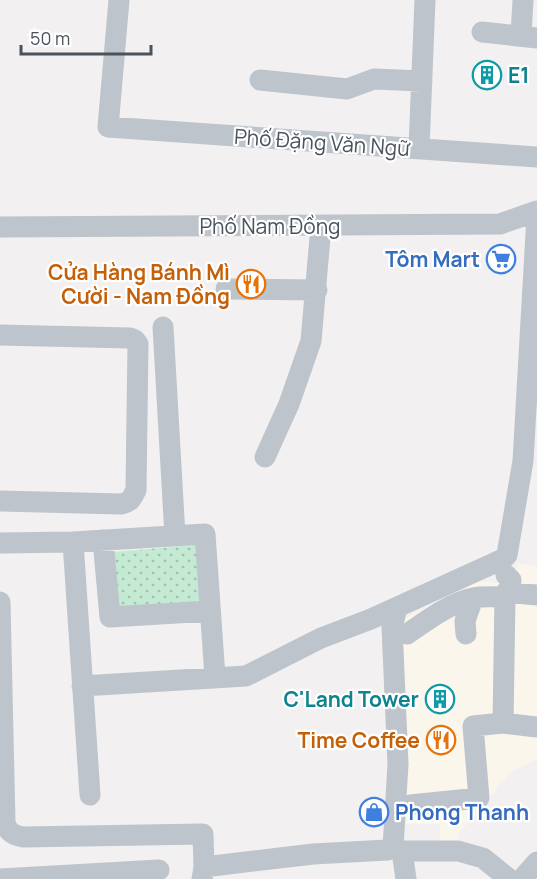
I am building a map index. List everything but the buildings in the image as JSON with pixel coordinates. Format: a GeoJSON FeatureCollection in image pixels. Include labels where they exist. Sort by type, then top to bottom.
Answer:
{"type":"FeatureCollection","features":[{"type":"Feature","properties":{"kind":"street","name":"Phố Đặng Văn Ngữ"},"geometry":{"type":"LineString","coordinates":[[119,0],[108,127],[537,157]]}},
{"type":"Feature","properties":{"kind":"street"},"geometry":{"type":"LineString","coordinates":[[419,148],[425,0]]}},
{"type":"Feature","properties":{"kind":"street"},"geometry":{"type":"LineString","coordinates":[[482,32],[529,37],[523,0]]}},
{"type":"Feature","properties":{"kind":"street"},"geometry":{"type":"LineString","coordinates":[[260,80],[347,90],[374,79],[422,81]]}},
{"type":"Feature","properties":{"kind":"street","name":"Phố Nam Đồng"},"geometry":{"type":"LineString","coordinates":[[0,227],[500,224],[537,211]]}},
{"type":"Feature","properties":{"kind":"street"},"geometry":{"type":"LineString","coordinates":[[503,723],[506,580],[523,460],[537,216]]}},
{"type":"Feature","properties":{"kind":"street"},"geometry":{"type":"LineString","coordinates":[[265,457],[306,359],[313,332],[321,226]]}},
{"type":"Feature","properties":{"kind":"street"},"geometry":{"type":"LineString","coordinates":[[226,289],[317,290]]}},
{"type":"Feature","properties":{"kind":"street"},"geometry":{"type":"LineString","coordinates":[[1,335],[17,326],[90,328]]}},
{"type":"Feature","properties":{"kind":"street"},"geometry":{"type":"LineString","coordinates":[[163,327],[175,536]]}},
{"type":"Feature","properties":{"kind":"street"},"geometry":{"type":"LineString","coordinates":[[0,501],[128,503],[136,490],[138,344],[130,338],[1,335]]}},
{"type":"Feature","properties":{"kind":"street"},"geometry":{"type":"LineString","coordinates":[[43,502],[68,514],[129,514]]}},
{"type":"Feature","properties":{"kind":"street"},"geometry":{"type":"LineString","coordinates":[[0,543],[73,542],[205,534],[215,677]]}},
{"type":"Feature","properties":{"kind":"street"},"geometry":{"type":"LineString","coordinates":[[103,540],[110,617],[210,610]]}},
{"type":"Feature","properties":{"kind":"street"},"geometry":{"type":"LineString","coordinates":[[73,542],[90,795]]}},
{"type":"Feature","properties":{"kind":"street"},"geometry":{"type":"LineString","coordinates":[[82,686],[246,676],[321,638],[397,608],[496,564],[506,580],[537,595]]}},
{"type":"Feature","properties":{"kind":"street"},"geometry":{"type":"LineString","coordinates":[[407,634],[448,609],[506,580]]}},
{"type":"Feature","properties":{"kind":"street"},"geometry":{"type":"LineString","coordinates":[[466,634],[465,621],[473,598]]}},
{"type":"Feature","properties":{"kind":"street"},"geometry":{"type":"LineString","coordinates":[[0,602],[5,823],[7,829],[16,836],[203,834],[203,873],[313,854],[387,850],[458,851],[483,858],[509,879]]}},
{"type":"Feature","properties":{"kind":"street"},"geometry":{"type":"LineString","coordinates":[[397,608],[392,627],[398,764],[398,850],[406,879]]}},
{"type":"Feature","properties":{"kind":"street"},"geometry":{"type":"LineString","coordinates":[[410,805],[479,798],[473,726],[503,723],[537,728]]}},
{"type":"Feature","properties":{"kind":"street"},"geometry":{"type":"LineString","coordinates":[[522,879],[537,862]]}},
{"type":"Feature","properties":{"kind":"street"},"geometry":{"type":"LineString","coordinates":[[0,879],[66,878],[159,870]]}},
{"type":"Feature","properties":{"kind":"shaded area"},"geometry":{"type":"Polygon","coordinates":[[[518,563],[537,567],[537,759],[511,772],[458,834],[457,848],[440,848],[440,824],[406,824],[398,622],[477,581],[514,584],[518,563]]]}},
{"type":"Feature","properties":{"kind":"green space"},"geometry":{"type":"Polygon","coordinates":[[[196,545],[202,602],[117,609],[112,552],[196,545]]]}},
{"type":"Feature","properties":{"kind":"place","name":"E1"},"geometry":{"type":"Point","coordinates":[487,75]}},
{"type":"Feature","properties":{"kind":"place","name":"Tôm Mart"},"geometry":{"type":"Point","coordinates":[501,259]}},
{"type":"Feature","properties":{"kind":"place","name":"Cửa Hàng Bánh Mì Cười - Nam Đồng"},"geometry":{"type":"Point","coordinates":[251,284]}},
{"type":"Feature","properties":{"kind":"place","name":"C'Land Tower"},"geometry":{"type":"Point","coordinates":[440,699]}},
{"type":"Feature","properties":{"kind":"place","name":"Time Coffee"},"geometry":{"type":"Point","coordinates":[441,740]}},
{"type":"Feature","properties":{"kind":"place","name":"Phong Thanh"},"geometry":{"type":"Point","coordinates":[374,812]}}]}
